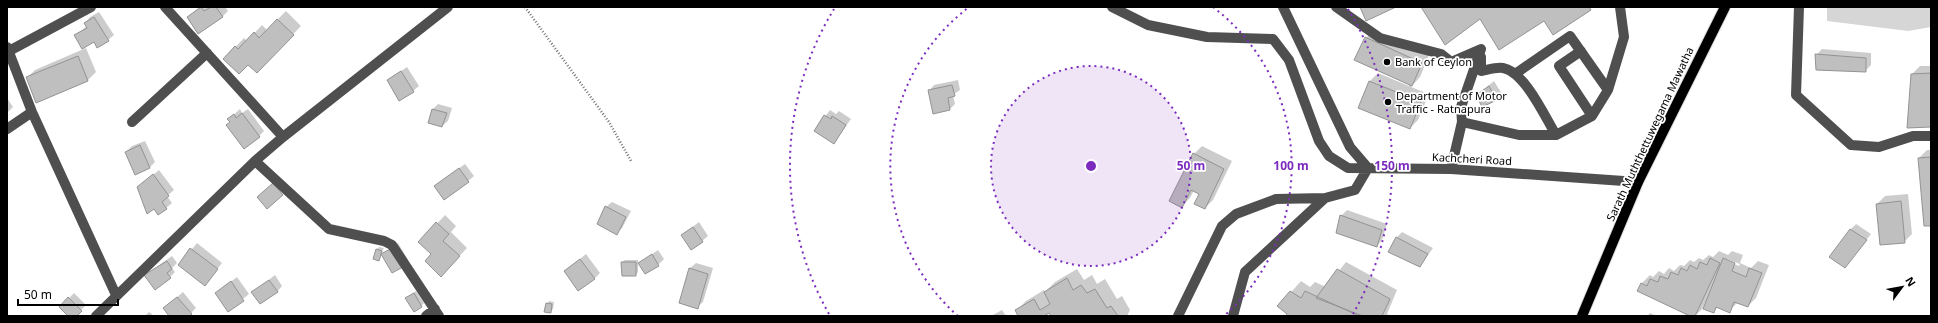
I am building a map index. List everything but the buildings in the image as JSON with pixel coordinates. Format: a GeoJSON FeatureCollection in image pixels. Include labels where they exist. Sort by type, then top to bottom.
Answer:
{"type":"FeatureCollection","features":[{"type":"Feature","properties":{"kind":"main road","name":"Sarath Muththettuwegama Mawatha"},"geometry":{"type":"LineString","coordinates":[[1582,316],[1638,182],[1721,9]]}},
{"type":"Feature","properties":{"kind":"street"},"geometry":{"type":"LineString","coordinates":[[91,7],[8,49],[32,112],[116,296]]}},
{"type":"Feature","properties":{"kind":"street"},"geometry":{"type":"LineString","coordinates":[[165,7],[283,137]]}},
{"type":"Feature","properties":{"kind":"street"},"geometry":{"type":"LineString","coordinates":[[96,316],[255,161],[283,137],[448,7]]}},
{"type":"Feature","properties":{"kind":"street","name":"Kachcheri Road"},"geometry":{"type":"LineString","coordinates":[[1112,7],[1148,25],[1207,37],[1273,39],[1290,60],[1319,141],[1329,156],[1348,168],[1452,169],[1638,182]]}},
{"type":"Feature","properties":{"kind":"street"},"geometry":{"type":"LineString","coordinates":[[1178,316],[1222,226],[1236,214],[1276,199],[1325,198],[1355,190],[1368,168],[1350,147],[1282,7]]}},
{"type":"Feature","properties":{"kind":"street"},"geometry":{"type":"LineString","coordinates":[[1336,7],[1380,38],[1441,54],[1451,62],[1481,49]]}},
{"type":"Feature","properties":{"kind":"street"},"geometry":{"type":"LineString","coordinates":[[1462,122],[1519,135],[1556,136],[1592,116],[1608,90],[1624,37],[1620,7]]}},
{"type":"Feature","properties":{"kind":"street"},"geometry":{"type":"LineString","coordinates":[[1799,7],[1796,95],[1851,146],[1880,148],[1913,136],[1931,136]]}},
{"type":"Feature","properties":{"kind":"street"},"geometry":{"type":"LineString","coordinates":[[1515,74],[1570,36],[1608,90]]}},
{"type":"Feature","properties":{"kind":"street"},"geometry":{"type":"LineString","coordinates":[[1481,49],[1481,71],[1502,68],[1515,74],[1527,86],[1556,136]]}},
{"type":"Feature","properties":{"kind":"street"},"geometry":{"type":"LineString","coordinates":[[1452,169],[1462,122],[1461,107],[1481,49]]}},
{"type":"Feature","properties":{"kind":"street"},"geometry":{"type":"LineString","coordinates":[[1580,52],[1559,66],[1592,116]]}},
{"type":"Feature","properties":{"kind":"street"},"geometry":{"type":"LineString","coordinates":[[132,122],[207,53]]}},
{"type":"Feature","properties":{"kind":"street"},"geometry":{"type":"LineString","coordinates":[[7,129],[32,112]]}},
{"type":"Feature","properties":{"kind":"street"},"geometry":{"type":"LineString","coordinates":[[255,161],[329,229],[384,241],[392,245],[437,313],[426,316]]}},
{"type":"Feature","properties":{"kind":"street"},"geometry":{"type":"LineString","coordinates":[[1233,316],[1245,272],[1325,198]]}},
{"type":"Feature","properties":{"kind":"path"},"geometry":{"type":"LineString","coordinates":[[525,7],[608,122],[630,161]]}},
{"type":"Feature","properties":{"kind":"shaded area"},"geometry":{"type":"Polygon","coordinates":[[[1827,7],[1931,7],[1931,27],[1908,31],[1827,21],[1827,7]]]}},
{"type":"Feature","properties":{"kind":"place","name":"Bank of Ceylon"},"geometry":{"type":"Point","coordinates":[1387,62]}},
{"type":"Feature","properties":{"kind":"place","name":"Department of Motor Traffic - Ratnapura"},"geometry":{"type":"Point","coordinates":[1388,102]}}]}
